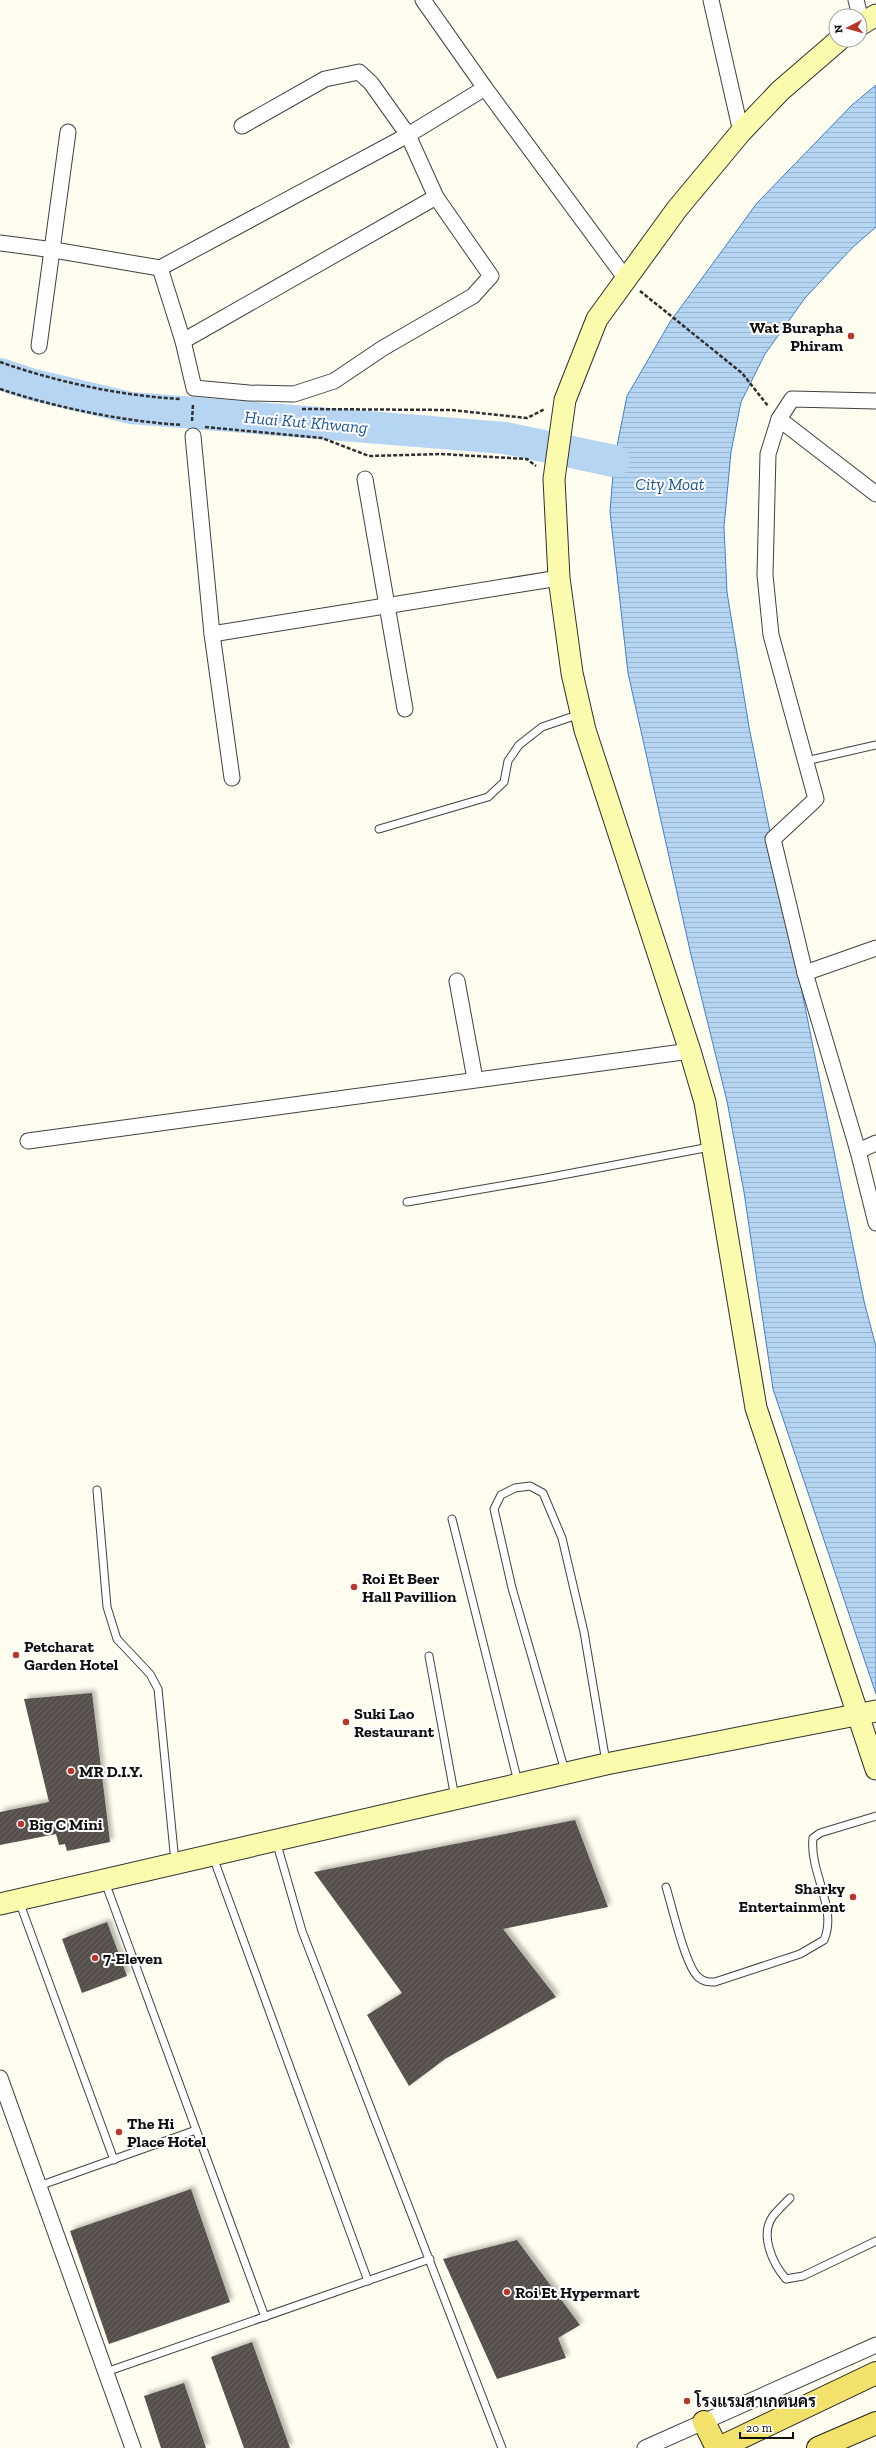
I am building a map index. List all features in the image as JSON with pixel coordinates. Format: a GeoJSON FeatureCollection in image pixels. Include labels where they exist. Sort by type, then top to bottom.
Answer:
{"type":"FeatureCollection","features":[{"type":"Feature","properties":{"kind":"main road"},"geometry":{"type":"LineString","coordinates":[[704,2422],[718,2448],[876,2373]]}},
{"type":"Feature","properties":{"kind":"main road"},"geometry":{"type":"LineString","coordinates":[[818,2448],[876,2423]]}},
{"type":"Feature","properties":{"kind":"street"},"geometry":{"type":"LineString","coordinates":[[423,0],[485,88],[626,279]]}},
{"type":"Feature","properties":{"kind":"street"},"geometry":{"type":"LineString","coordinates":[[711,0],[741,132]]}},
{"type":"Feature","properties":{"kind":"street"},"geometry":{"type":"LineString","coordinates":[[830,48],[780,91],[741,132],[677,209],[598,319],[565,400],[554,479],[559,578],[572,673],[581,714],[690,1050],[705,1102],[756,1408],[868,1713],[876,1769]]}},
{"type":"Feature","properties":{"kind":"street"},"geometry":{"type":"LineString","coordinates":[[160,268],[183,341],[194,388],[249,393],[294,394],[334,381],[383,348],[473,296],[490,276],[436,197],[408,135],[371,83],[359,72],[325,79],[242,126]]}},
{"type":"Feature","properties":{"kind":"street"},"geometry":{"type":"LineString","coordinates":[[0,243],[54,250],[160,268],[408,135],[485,88]]}},
{"type":"Feature","properties":{"kind":"street"},"geometry":{"type":"LineString","coordinates":[[39,346],[54,250],[68,132]]}},
{"type":"Feature","properties":{"kind":"street"},"geometry":{"type":"LineString","coordinates":[[183,341],[436,197]]}},
{"type":"Feature","properties":{"kind":"street"},"geometry":{"type":"LineString","coordinates":[[876,401],[792,399],[779,419],[768,454],[765,575],[771,635],[816,799],[773,840],[805,972],[858,1150],[876,1223]]}},
{"type":"Feature","properties":{"kind":"street"},"geometry":{"type":"LineString","coordinates":[[779,419],[876,494]]}},
{"type":"Feature","properties":{"kind":"street"},"geometry":{"type":"LineString","coordinates":[[192,428],[212,634],[232,778]]}},
{"type":"Feature","properties":{"kind":"street"},"geometry":{"type":"LineString","coordinates":[[365,479],[405,709]]}},
{"type":"Feature","properties":{"kind":"street"},"geometry":{"type":"LineString","coordinates":[[212,634],[386,604],[559,578]]}},
{"type":"Feature","properties":{"kind":"street"},"geometry":{"type":"LineString","coordinates":[[805,972],[876,948]]}},
{"type":"Feature","properties":{"kind":"street"},"geometry":{"type":"LineString","coordinates":[[457,981],[475,1079]]}},
{"type":"Feature","properties":{"kind":"street"},"geometry":{"type":"LineString","coordinates":[[28,1141],[690,1050]]}},
{"type":"Feature","properties":{"kind":"street"},"geometry":{"type":"LineString","coordinates":[[858,1150],[876,1143]]}},
{"type":"Feature","properties":{"kind":"street"},"geometry":{"type":"LineString","coordinates":[[9,1902],[606,1764],[868,1713]]}},
{"type":"Feature","properties":{"kind":"street"},"geometry":{"type":"LineString","coordinates":[[0,2078],[133,2448]]}},
{"type":"Feature","properties":{"kind":"street"},"geometry":{"type":"LineString","coordinates":[[645,2448],[876,2345]]}},
{"type":"Feature","properties":{"kind":"lane"},"geometry":{"type":"LineString","coordinates":[[379,829],[488,797],[504,782],[508,761],[519,744],[542,727],[581,714]]}},
{"type":"Feature","properties":{"kind":"lane"},"geometry":{"type":"LineString","coordinates":[[806,761],[876,745]]}},
{"type":"Feature","properties":{"kind":"lane"},"geometry":{"type":"LineString","coordinates":[[407,1202],[546,1178],[712,1146]]}},
{"type":"Feature","properties":{"kind":"lane"},"geometry":{"type":"LineString","coordinates":[[566,1774],[512,1588],[494,1509],[501,1496],[515,1488],[530,1486],[543,1493],[562,1538],[584,1632],[606,1764]]}},
{"type":"Feature","properties":{"kind":"lane"},"geometry":{"type":"LineString","coordinates":[[97,1490],[107,1607],[117,1638],[150,1674],[158,1689],[175,1863]]}},
{"type":"Feature","properties":{"kind":"lane"},"geometry":{"type":"LineString","coordinates":[[452,1519],[518,1784]]}},
{"type":"Feature","properties":{"kind":"lane"},"geometry":{"type":"LineString","coordinates":[[430,1656],[455,1798]]}},
{"type":"Feature","properties":{"kind":"lane"},"geometry":{"type":"LineString","coordinates":[[666,1887],[690,1963],[697,1976],[706,1982],[715,1982],[800,1954],[824,1940],[829,1922],[811,1851],[813,1838],[820,1833],[876,1816]]}},
{"type":"Feature","properties":{"kind":"lane"},"geometry":{"type":"LineString","coordinates":[[276,1841],[302,1931],[502,2448]]}},
{"type":"Feature","properties":{"kind":"lane"},"geometry":{"type":"LineString","coordinates":[[212,1854],[368,2281]]}},
{"type":"Feature","properties":{"kind":"lane"},"geometry":{"type":"LineString","coordinates":[[104,1881],[265,2317]]}},
{"type":"Feature","properties":{"kind":"lane"},"geometry":{"type":"LineString","coordinates":[[9,1902],[114,2160]]}},
{"type":"Feature","properties":{"kind":"lane"},"geometry":{"type":"LineString","coordinates":[[39,2186],[196,2130]]}},
{"type":"Feature","properties":{"kind":"lane"},"geometry":{"type":"LineString","coordinates":[[790,2198],[772,2217],[768,2236],[768,2248],[779,2271],[786,2279],[803,2276],[876,2241]]}},
{"type":"Feature","properties":{"kind":"lane"},"geometry":{"type":"LineString","coordinates":[[106,2372],[430,2259]]}},
{"type":"Feature","properties":{"kind":"path"},"geometry":{"type":"LineString","coordinates":[[626,279],[742,373],[779,419]]}},
{"type":"Feature","properties":{"kind":"path"},"geometry":{"type":"LineString","coordinates":[[0,389],[44,403],[155,423],[192,428],[322,438],[369,456],[441,454],[526,459],[554,479]]}},
{"type":"Feature","properties":{"kind":"path"},"geometry":{"type":"LineString","coordinates":[[192,428],[193,400]]}},
{"type":"Feature","properties":{"kind":"water","name":"City Moat"},"geometry":{"type":"Polygon","coordinates":[[[876,85],[876,227],[853,247],[805,298],[765,354],[741,402],[731,452],[724,527],[727,592],[749,727],[864,1301],[876,1347],[876,1694],[773,1389],[744,1192],[727,1101],[691,955],[628,673],[610,512],[614,461],[627,396],[670,322],[757,203],[852,105],[876,85]]]}},
{"type":"Feature","properties":{"kind":"building","name":"MR D.I.Y."},"geometry":{"type":"Polygon","coordinates":[[[92,1693],[110,1842],[67,1851],[65,1844],[59,1845],[56,1834],[0,1845],[0,1812],[49,1802],[24,1699],[92,1693]]]}},
{"type":"Feature","properties":{"kind":"building"},"geometry":{"type":"Polygon","coordinates":[[[575,1820],[608,1907],[503,1929],[556,1997],[445,2059],[409,2086],[367,2015],[402,1993],[314,1872],[575,1820]]]}},
{"type":"Feature","properties":{"kind":"building","name":"7-Eleven"},"geometry":{"type":"Polygon","coordinates":[[[107,1922],[127,1976],[82,1993],[62,1939],[107,1922]]]}},
{"type":"Feature","properties":{"kind":"building"},"geometry":{"type":"Polygon","coordinates":[[[191,2189],[230,2302],[109,2344],[70,2231],[191,2189]]]}},
{"type":"Feature","properties":{"kind":"building","name":"Roi Et Hypermart"},"geometry":{"type":"Polygon","coordinates":[[[517,2240],[580,2325],[558,2338],[566,2358],[497,2379],[443,2259],[517,2240]]]}},
{"type":"Feature","properties":{"kind":"building"},"geometry":{"type":"Polygon","coordinates":[[[252,2342],[290,2448],[244,2448],[211,2357],[252,2342]]]}},
{"type":"Feature","properties":{"kind":"building"},"geometry":{"type":"Polygon","coordinates":[[[184,2383],[206,2448],[161,2448],[144,2396],[184,2383]]]}},
{"type":"Feature","properties":{"kind":"waterway","name":"Huai Kut Khwang"},"geometry":{"type":"LineString","coordinates":[[0,374],[30,384],[131,408],[505,438],[614,461]]}},
{"type":"Feature","properties":{"kind":"place","name":"Wat Burapha Phiram"},"geometry":{"type":"Point","coordinates":[851,336]}},
{"type":"Feature","properties":{"kind":"place","name":"Roi Et Beer Hall Pavillion"},"geometry":{"type":"Point","coordinates":[354,1587]}},
{"type":"Feature","properties":{"kind":"place","name":"Petcharat Garden Hotel"},"geometry":{"type":"Point","coordinates":[16,1655]}},
{"type":"Feature","properties":{"kind":"place","name":"Suki Lao Restaurant"},"geometry":{"type":"Point","coordinates":[346,1722]}},
{"type":"Feature","properties":{"kind":"place","name":"MR D.I.Y."},"geometry":{"type":"Point","coordinates":[71,1771]}},
{"type":"Feature","properties":{"kind":"place","name":"Big C Mini"},"geometry":{"type":"Point","coordinates":[21,1824]}},
{"type":"Feature","properties":{"kind":"place","name":"Sharky Entertainment"},"geometry":{"type":"Point","coordinates":[853,1897]}},
{"type":"Feature","properties":{"kind":"place","name":"7-Eleven"},"geometry":{"type":"Point","coordinates":[95,1958]}},
{"type":"Feature","properties":{"kind":"place","name":"The Hi Place Hotel"},"geometry":{"type":"Point","coordinates":[119,2132]}},
{"type":"Feature","properties":{"kind":"place","name":"Roi Et Hypermart"},"geometry":{"type":"Point","coordinates":[507,2292]}},
{"type":"Feature","properties":{"kind":"place","name":"โรงแรมสาเกตนคร"},"geometry":{"type":"Point","coordinates":[687,2401]}}]}
